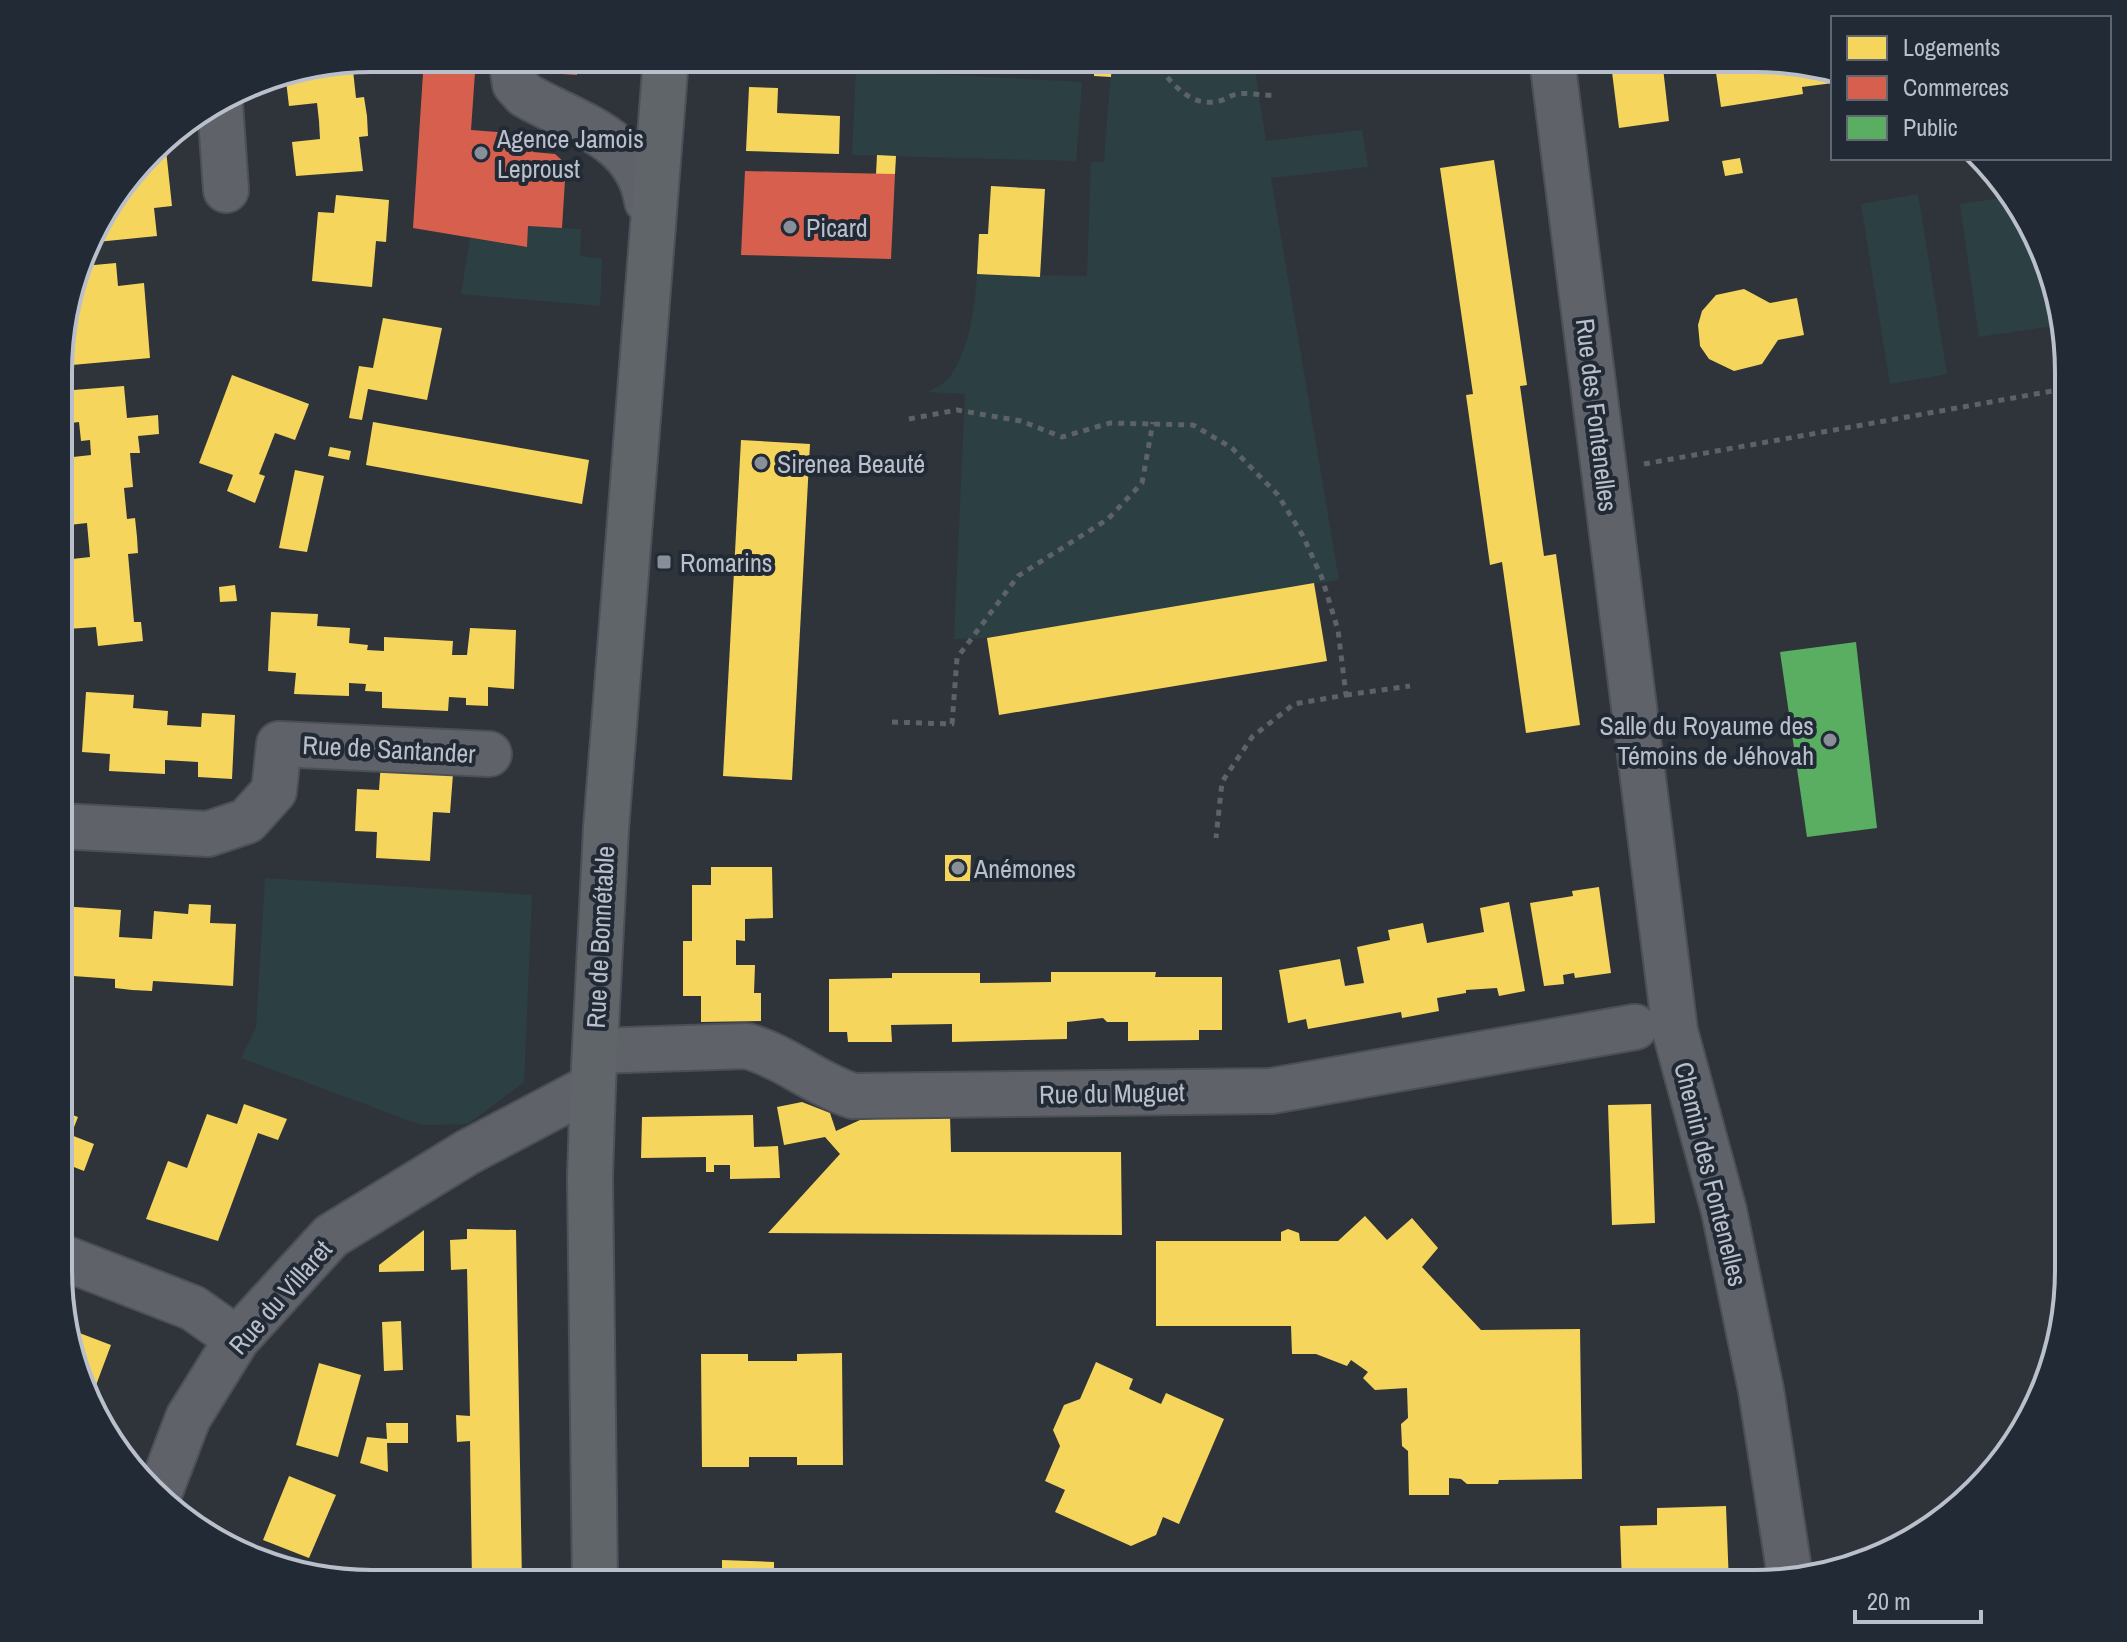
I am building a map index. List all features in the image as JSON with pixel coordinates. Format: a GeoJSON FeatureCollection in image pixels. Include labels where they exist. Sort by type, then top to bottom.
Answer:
{"type":"FeatureCollection","features":[{"type":"Feature","properties":{"kind":"main road","name":"Rue de Bonnétable"},"geometry":{"type":"LineString","coordinates":[[646,72],[639,134],[646,291]]}},
{"type":"Feature","properties":{"kind":"main road","name":"Rue de Bonnétable"},"geometry":{"type":"LineString","coordinates":[[595,1570],[590,1192],[594,1068],[606,829],[646,291],[647,201],[639,134],[661,72]]}},
{"type":"Feature","properties":{"kind":"street"},"geometry":{"type":"LineString","coordinates":[[535,72],[538,91],[570,120],[639,134]]}},
{"type":"Feature","properties":{"kind":"street","name":"Rue des Fontenelles"},"geometry":{"type":"LineString","coordinates":[[1554,72],[1641,771]]}},
{"type":"Feature","properties":{"kind":"street"},"geometry":{"type":"LineString","coordinates":[[221,113],[226,190]]}},
{"type":"Feature","properties":{"kind":"street","name":"Rue de Santander"},"geometry":{"type":"LineString","coordinates":[[72,827],[208,834],[247,821],[274,791],[279,744],[489,754]]}},
{"type":"Feature","properties":{"kind":"street","name":"Chemin des Fontenelles"},"geometry":{"type":"LineString","coordinates":[[1641,771],[1675,1031],[1727,1226],[1761,1390],[1789,1568]]}},
{"type":"Feature","properties":{"kind":"street","name":"Rue du Muguet"},"geometry":{"type":"LineString","coordinates":[[594,1068],[747,1046],[765,1051],[814,1080],[853,1096],[1271,1091],[1635,1027]]}},
{"type":"Feature","properties":{"kind":"street","name":"Rue du Villaret"},"geometry":{"type":"LineString","coordinates":[[163,1485],[188,1418],[237,1339],[331,1236],[468,1152],[594,1068]]}},
{"type":"Feature","properties":{"kind":"street"},"geometry":{"type":"LineString","coordinates":[[72,1261],[193,1308],[237,1339]]}},
{"type":"Feature","properties":{"kind":"path"},"geometry":{"type":"LineString","coordinates":[[1162,72],[1196,102],[1217,102],[1239,93],[1255,97],[1276,95]]}},
{"type":"Feature","properties":{"kind":"path"},"geometry":{"type":"LineString","coordinates":[[1604,471],[2055,390]]}},
{"type":"Feature","properties":{"kind":"path"},"geometry":{"type":"LineString","coordinates":[[909,419],[957,410],[1021,421],[1062,437],[1110,423],[1153,421],[1193,425],[1232,448],[1278,495],[1322,578],[1338,630],[1346,695]]}},
{"type":"Feature","properties":{"kind":"path"},"geometry":{"type":"LineString","coordinates":[[892,722],[952,724],[957,658],[1018,576],[1108,519],[1142,483],[1153,421]]}},
{"type":"Feature","properties":{"kind":"path"},"geometry":{"type":"LineString","coordinates":[[1216,838],[1222,782],[1252,737],[1294,704],[1410,686]]}},
{"type":"Feature","properties":{"kind":"shaded area"},"geometry":{"type":"Polygon","coordinates":[[[856,72],[1082,82],[1076,161],[852,155],[856,72]]]}},
{"type":"Feature","properties":{"kind":"shaded area"},"geometry":{"type":"Polygon","coordinates":[[[1111,72],[1255,72],[1266,141],[1362,130],[1368,167],[1271,178],[1339,580],[987,638],[954,639],[965,394],[928,392],[949,378],[962,355],[973,314],[977,274],[1087,276],[1091,162],[1104,162],[1111,72]]]}},
{"type":"Feature","properties":{"kind":"shaded area"},"geometry":{"type":"Polygon","coordinates":[[[1918,194],[1947,374],[1890,384],[1861,204],[1918,194]]]}},
{"type":"Feature","properties":{"kind":"shaded area"},"geometry":{"type":"Polygon","coordinates":[[[2000,198],[2005,205],[2039,275],[2051,326],[1979,337],[1960,204],[2000,198]]]}},
{"type":"Feature","properties":{"kind":"shaded area"},"geometry":{"type":"Polygon","coordinates":[[[528,226],[581,229],[580,256],[602,259],[600,306],[461,294],[470,238],[526,247],[528,226]]]}},
{"type":"Feature","properties":{"kind":"shaded area"},"geometry":{"type":"Polygon","coordinates":[[[265,878],[532,895],[524,1082],[468,1124],[421,1125],[241,1058],[256,1028],[265,878]]]}},
{"type":"Feature","properties":{"kind":"building: Logements"},"geometry":{"type":"Polygon","coordinates":[[[1094,72],[1111,72],[1111,77],[1094,76],[1094,72]]]}},
{"type":"Feature","properties":{"kind":"building: Logements"},"geometry":{"type":"Polygon","coordinates":[[[1612,72],[1663,72],[1669,121],[1619,128],[1612,72]]]}},
{"type":"Feature","properties":{"kind":"building: Logements"},"geometry":{"type":"Polygon","coordinates":[[[1716,72],[1775,73],[1831,82],[1802,87],[1803,94],[1721,107],[1716,72]]]}},
{"type":"Feature","properties":{"kind":"building: Logements"},"geometry":{"type":"Polygon","coordinates":[[[353,73],[356,98],[364,97],[367,116],[368,136],[359,137],[363,171],[296,176],[292,142],[320,139],[319,121],[317,103],[289,106],[286,84],[353,73]]]}},
{"type":"Feature","properties":{"kind":"building: Logements"},"geometry":{"type":"Polygon","coordinates":[[[749,87],[778,88],[777,113],[840,116],[839,154],[746,151],[749,87]]]}},
{"type":"Feature","properties":{"kind":"building: Logements"},"geometry":{"type":"Polygon","coordinates":[[[166,154],[172,206],[154,208],[157,236],[102,242],[122,205],[166,154]]]}},
{"type":"Feature","properties":{"kind":"building: Logements"},"geometry":{"type":"Polygon","coordinates":[[[877,155],[896,156],[895,174],[876,174],[877,155]]]}},
{"type":"Feature","properties":{"kind":"building: Logements"},"geometry":{"type":"Polygon","coordinates":[[[1740,158],[1743,173],[1725,176],[1722,161],[1740,158]]]}},
{"type":"Feature","properties":{"kind":"building: Logements"},"geometry":{"type":"Polygon","coordinates":[[[1494,160],[1527,385],[1520,386],[1544,556],[1556,554],[1580,725],[1526,733],[1502,562],[1490,565],[1466,395],[1473,394],[1440,168],[1494,160]]]}},
{"type":"Feature","properties":{"kind":"building: Logements"},"geometry":{"type":"Polygon","coordinates":[[[991,186],[1045,189],[1040,277],[977,274],[979,234],[988,234],[991,186]]]}},
{"type":"Feature","properties":{"kind":"building: Logements"},"geometry":{"type":"Polygon","coordinates":[[[336,195],[389,200],[386,242],[376,241],[372,287],[312,281],[318,212],[334,213],[336,195]]]}},
{"type":"Feature","properties":{"kind":"building: Logements"},"geometry":{"type":"Polygon","coordinates":[[[116,263],[118,286],[144,283],[150,358],[72,365],[78,313],[92,265],[116,263]]]}},
{"type":"Feature","properties":{"kind":"building: Logements"},"geometry":{"type":"Polygon","coordinates":[[[1744,289],[1770,303],[1797,298],[1804,335],[1778,340],[1762,364],[1734,371],[1709,359],[1700,346],[1698,325],[1702,311],[1716,295],[1744,289]]]}},
{"type":"Feature","properties":{"kind":"building: Logements"},"geometry":{"type":"Polygon","coordinates":[[[383,318],[442,328],[427,400],[368,389],[362,420],[349,418],[359,366],[373,368],[383,318]]]}},
{"type":"Feature","properties":{"kind":"building: Logements"},"geometry":{"type":"Polygon","coordinates":[[[232,375],[309,404],[295,440],[275,433],[259,474],[265,476],[255,503],[227,491],[233,475],[199,463],[232,375]]]}},
{"type":"Feature","properties":{"kind":"building: Logements"},"geometry":{"type":"Polygon","coordinates":[[[124,386],[127,418],[158,415],[159,434],[138,436],[140,453],[130,453],[133,487],[124,488],[127,519],[135,518],[138,553],[128,554],[134,622],[141,622],[143,641],[98,646],[96,627],[72,629],[72,559],[90,557],[87,523],[72,525],[72,457],[91,455],[90,440],[81,441],[79,422],[72,423],[72,390],[124,386]]]}},
{"type":"Feature","properties":{"kind":"building: Logements"},"geometry":{"type":"Polygon","coordinates":[[[373,422],[589,460],[582,504],[366,465],[373,422]]]}},
{"type":"Feature","properties":{"kind":"building: Logements"},"geometry":{"type":"Polygon","coordinates":[[[741,440],[810,444],[792,780],[723,776],[741,440]]]}},
{"type":"Feature","properties":{"kind":"building: Logements"},"geometry":{"type":"Polygon","coordinates":[[[330,447],[351,451],[349,460],[328,456],[330,447]]]}},
{"type":"Feature","properties":{"kind":"building: Logements"},"geometry":{"type":"Polygon","coordinates":[[[295,470],[324,476],[307,552],[279,548],[295,470]]]}},
{"type":"Feature","properties":{"kind":"building: Logements"},"geometry":{"type":"Polygon","coordinates":[[[1314,583],[1327,661],[999,715],[987,638],[1314,583]]]}},
{"type":"Feature","properties":{"kind":"building: Logements"},"geometry":{"type":"Polygon","coordinates":[[[235,585],[237,601],[220,602],[219,587],[235,585]]]}},
{"type":"Feature","properties":{"kind":"building: Logements"},"geometry":{"type":"Polygon","coordinates":[[[271,612],[318,614],[317,626],[350,628],[349,643],[368,645],[367,650],[384,651],[384,637],[453,641],[452,655],[467,655],[470,628],[516,630],[514,689],[488,687],[488,706],[466,705],[466,698],[449,697],[448,711],[382,708],[382,692],[365,691],[366,684],[349,683],[349,696],[294,694],[296,673],[268,671],[271,612]]]}},
{"type":"Feature","properties":{"kind":"building: Logements"},"geometry":{"type":"Polygon","coordinates":[[[86,692],[134,695],[133,708],[168,711],[167,725],[201,727],[202,713],[235,715],[232,779],[198,777],[198,762],[165,760],[165,774],[109,771],[110,754],[82,752],[86,692]]]}},
{"type":"Feature","properties":{"kind":"building: Logements"},"geometry":{"type":"Polygon","coordinates":[[[381,762],[435,765],[436,774],[453,774],[450,813],[433,812],[430,861],[376,858],[377,832],[355,831],[357,789],[379,790],[381,762]]]}},
{"type":"Feature","properties":{"kind":"building: Logements","name":"Anémones"},"geometry":{"type":"Polygon","coordinates":[[[945,855],[971,855],[970,881],[945,881],[945,855]]]}},
{"type":"Feature","properties":{"kind":"building: Logements"},"geometry":{"type":"Polygon","coordinates":[[[711,867],[772,867],[773,918],[745,919],[745,941],[736,940],[736,965],[755,965],[754,993],[761,993],[761,1021],[701,1022],[701,996],[683,996],[683,941],[692,941],[692,885],[711,885],[711,867]]]}},
{"type":"Feature","properties":{"kind":"building: Logements"},"geometry":{"type":"Polygon","coordinates":[[[1599,887],[1611,973],[1575,978],[1574,973],[1563,975],[1564,984],[1544,986],[1530,903],[1573,896],[1572,891],[1599,887]]]}},
{"type":"Feature","properties":{"kind":"building: Logements"},"geometry":{"type":"Polygon","coordinates":[[[1509,902],[1525,991],[1499,996],[1497,988],[1466,990],[1466,993],[1437,998],[1439,1011],[1402,1018],[1401,1012],[1308,1029],[1306,1019],[1288,1023],[1279,970],[1340,959],[1345,986],[1364,983],[1357,947],[1390,940],[1388,930],[1423,923],[1427,943],[1484,932],[1480,908],[1509,902]]]}},
{"type":"Feature","properties":{"kind":"building: Logements"},"geometry":{"type":"Polygon","coordinates":[[[189,904],[211,905],[210,923],[236,924],[233,986],[153,981],[152,991],[132,990],[115,988],[115,979],[72,976],[72,907],[121,910],[119,937],[152,939],[154,911],[188,914],[189,904]]]}},
{"type":"Feature","properties":{"kind":"building: Logements"},"geometry":{"type":"Polygon","coordinates":[[[1051,972],[1156,972],[1155,977],[1222,977],[1222,1030],[1199,1030],[1199,1040],[1128,1041],[1128,1022],[1107,1022],[1103,1018],[1067,1022],[1067,1039],[952,1042],[952,1024],[891,1025],[892,1042],[848,1042],[847,1032],[829,1032],[829,979],[892,978],[892,973],[980,973],[980,983],[1051,982],[1051,972]]]}},
{"type":"Feature","properties":{"kind":"building: Logements"},"geometry":{"type":"Polygon","coordinates":[[[802,1102],[830,1113],[836,1131],[860,1120],[950,1114],[951,1152],[1121,1152],[1122,1235],[768,1233],[840,1154],[825,1137],[784,1145],[777,1107],[802,1102]]]}},
{"type":"Feature","properties":{"kind":"building: Logements"},"geometry":{"type":"Polygon","coordinates":[[[244,1104],[287,1119],[278,1140],[258,1133],[218,1241],[146,1219],[168,1161],[187,1168],[207,1114],[237,1124],[244,1104]]]}},
{"type":"Feature","properties":{"kind":"building: Logements"},"geometry":{"type":"Polygon","coordinates":[[[1651,1104],[1655,1223],[1612,1225],[1608,1105],[1651,1104]]]}},
{"type":"Feature","properties":{"kind":"building: Logements"},"geometry":{"type":"Polygon","coordinates":[[[72,1115],[78,1117],[72,1132],[72,1115]]]}},
{"type":"Feature","properties":{"kind":"building: Logements"},"geometry":{"type":"Polygon","coordinates":[[[753,1115],[754,1147],[778,1146],[780,1178],[730,1179],[730,1165],[714,1165],[714,1172],[706,1172],[706,1157],[641,1158],[642,1117],[753,1115]]]}},
{"type":"Feature","properties":{"kind":"building: Logements"},"geometry":{"type":"Polygon","coordinates":[[[72,1135],[94,1144],[84,1171],[72,1166],[72,1135]]]}},
{"type":"Feature","properties":{"kind":"building: Logements"},"geometry":{"type":"Polygon","coordinates":[[[1365,1216],[1387,1240],[1412,1218],[1438,1248],[1422,1267],[1481,1330],[1580,1329],[1582,1479],[1499,1480],[1498,1484],[1467,1484],[1461,1479],[1449,1478],[1449,1495],[1409,1495],[1408,1451],[1402,1446],[1401,1424],[1408,1418],[1407,1388],[1375,1390],[1363,1378],[1368,1372],[1351,1360],[1347,1366],[1316,1354],[1292,1354],[1291,1326],[1156,1326],[1156,1241],[1281,1241],[1281,1232],[1288,1229],[1299,1233],[1300,1241],[1338,1241],[1365,1216]]]}},
{"type":"Feature","properties":{"kind":"building: Logements"},"geometry":{"type":"Polygon","coordinates":[[[467,1229],[516,1230],[522,1570],[472,1570],[470,1441],[457,1442],[456,1415],[470,1416],[467,1269],[451,1270],[450,1240],[467,1239],[467,1229]]]}},
{"type":"Feature","properties":{"kind":"building: Logements"},"geometry":{"type":"Polygon","coordinates":[[[424,1230],[424,1271],[379,1272],[379,1265],[424,1230]]]}},
{"type":"Feature","properties":{"kind":"building: Logements"},"geometry":{"type":"Polygon","coordinates":[[[401,1321],[403,1370],[384,1371],[382,1322],[401,1321]]]}},
{"type":"Feature","properties":{"kind":"building: Logements"},"geometry":{"type":"Polygon","coordinates":[[[79,1333],[111,1345],[96,1386],[79,1333]]]}},
{"type":"Feature","properties":{"kind":"building: Logements"},"geometry":{"type":"Polygon","coordinates":[[[842,1353],[843,1465],[797,1465],[797,1457],[749,1457],[749,1467],[702,1467],[701,1354],[748,1354],[748,1361],[797,1361],[797,1354],[842,1353]]]}},
{"type":"Feature","properties":{"kind":"building: Logements"},"geometry":{"type":"Polygon","coordinates":[[[1096,1362],[1133,1379],[1129,1389],[1161,1404],[1166,1393],[1224,1419],[1179,1524],[1163,1517],[1156,1535],[1131,1546],[1055,1512],[1065,1490],[1045,1481],[1060,1446],[1053,1430],[1064,1405],[1080,1399],[1096,1362]]]}},
{"type":"Feature","properties":{"kind":"building: Logements"},"geometry":{"type":"Polygon","coordinates":[[[319,1363],[361,1375],[338,1457],[296,1445],[319,1363]]]}},
{"type":"Feature","properties":{"kind":"building: Logements"},"geometry":{"type":"Polygon","coordinates":[[[386,1423],[408,1423],[408,1443],[387,1443],[388,1472],[360,1463],[367,1437],[387,1439],[386,1423]]]}},
{"type":"Feature","properties":{"kind":"building: Logements"},"geometry":{"type":"Polygon","coordinates":[[[289,1476],[336,1495],[309,1558],[263,1540],[289,1476]]]}},
{"type":"Feature","properties":{"kind":"building: Logements"},"geometry":{"type":"Polygon","coordinates":[[[1726,1506],[1728,1570],[1622,1570],[1620,1526],[1657,1525],[1657,1508],[1726,1506]]]}},
{"type":"Feature","properties":{"kind":"building: Logements"},"geometry":{"type":"Polygon","coordinates":[[[722,1560],[774,1562],[774,1570],[722,1570],[722,1560]]]}},
{"type":"Feature","properties":{"kind":"building: Commerces","name":"Agence Jamois Leproust"},"geometry":{"type":"Polygon","coordinates":[[[423,72],[475,72],[471,130],[534,135],[533,152],[555,154],[566,164],[562,228],[528,226],[527,247],[413,228],[423,72]]]}},
{"type":"Feature","properties":{"kind":"building: Commerces"},"geometry":{"type":"Polygon","coordinates":[[[534,72],[577,72],[577,75],[534,72]]]}},
{"type":"Feature","properties":{"kind":"building: Commerces"},"geometry":{"type":"Polygon","coordinates":[[[745,171],[895,174],[891,259],[741,255],[745,171]]]}},
{"type":"Feature","properties":{"kind":"building: Public","name":"Salle du Royaume des Témoins de Jéhovah"},"geometry":{"type":"Polygon","coordinates":[[[1856,642],[1877,828],[1807,837],[1780,652],[1856,642]]]}},
{"type":"Feature","properties":{"kind":"place","name":"Agence Jamois Leproust"},"geometry":{"type":"Point","coordinates":[481,153]}},
{"type":"Feature","properties":{"kind":"place","name":"Picard"},"geometry":{"type":"Point","coordinates":[790,227]}},
{"type":"Feature","properties":{"kind":"place","name":"Sirenea Beauté"},"geometry":{"type":"Point","coordinates":[761,463]}},
{"type":"Feature","properties":{"kind":"place","name":"Romarins"},"geometry":{"type":"Point","coordinates":[664,562]}},
{"type":"Feature","properties":{"kind":"place","name":"Salle du Royaume des Témoins de Jéhovah"},"geometry":{"type":"Point","coordinates":[1830,740]}},
{"type":"Feature","properties":{"kind":"place","name":"Anémones"},"geometry":{"type":"Point","coordinates":[958,868]}}]}
